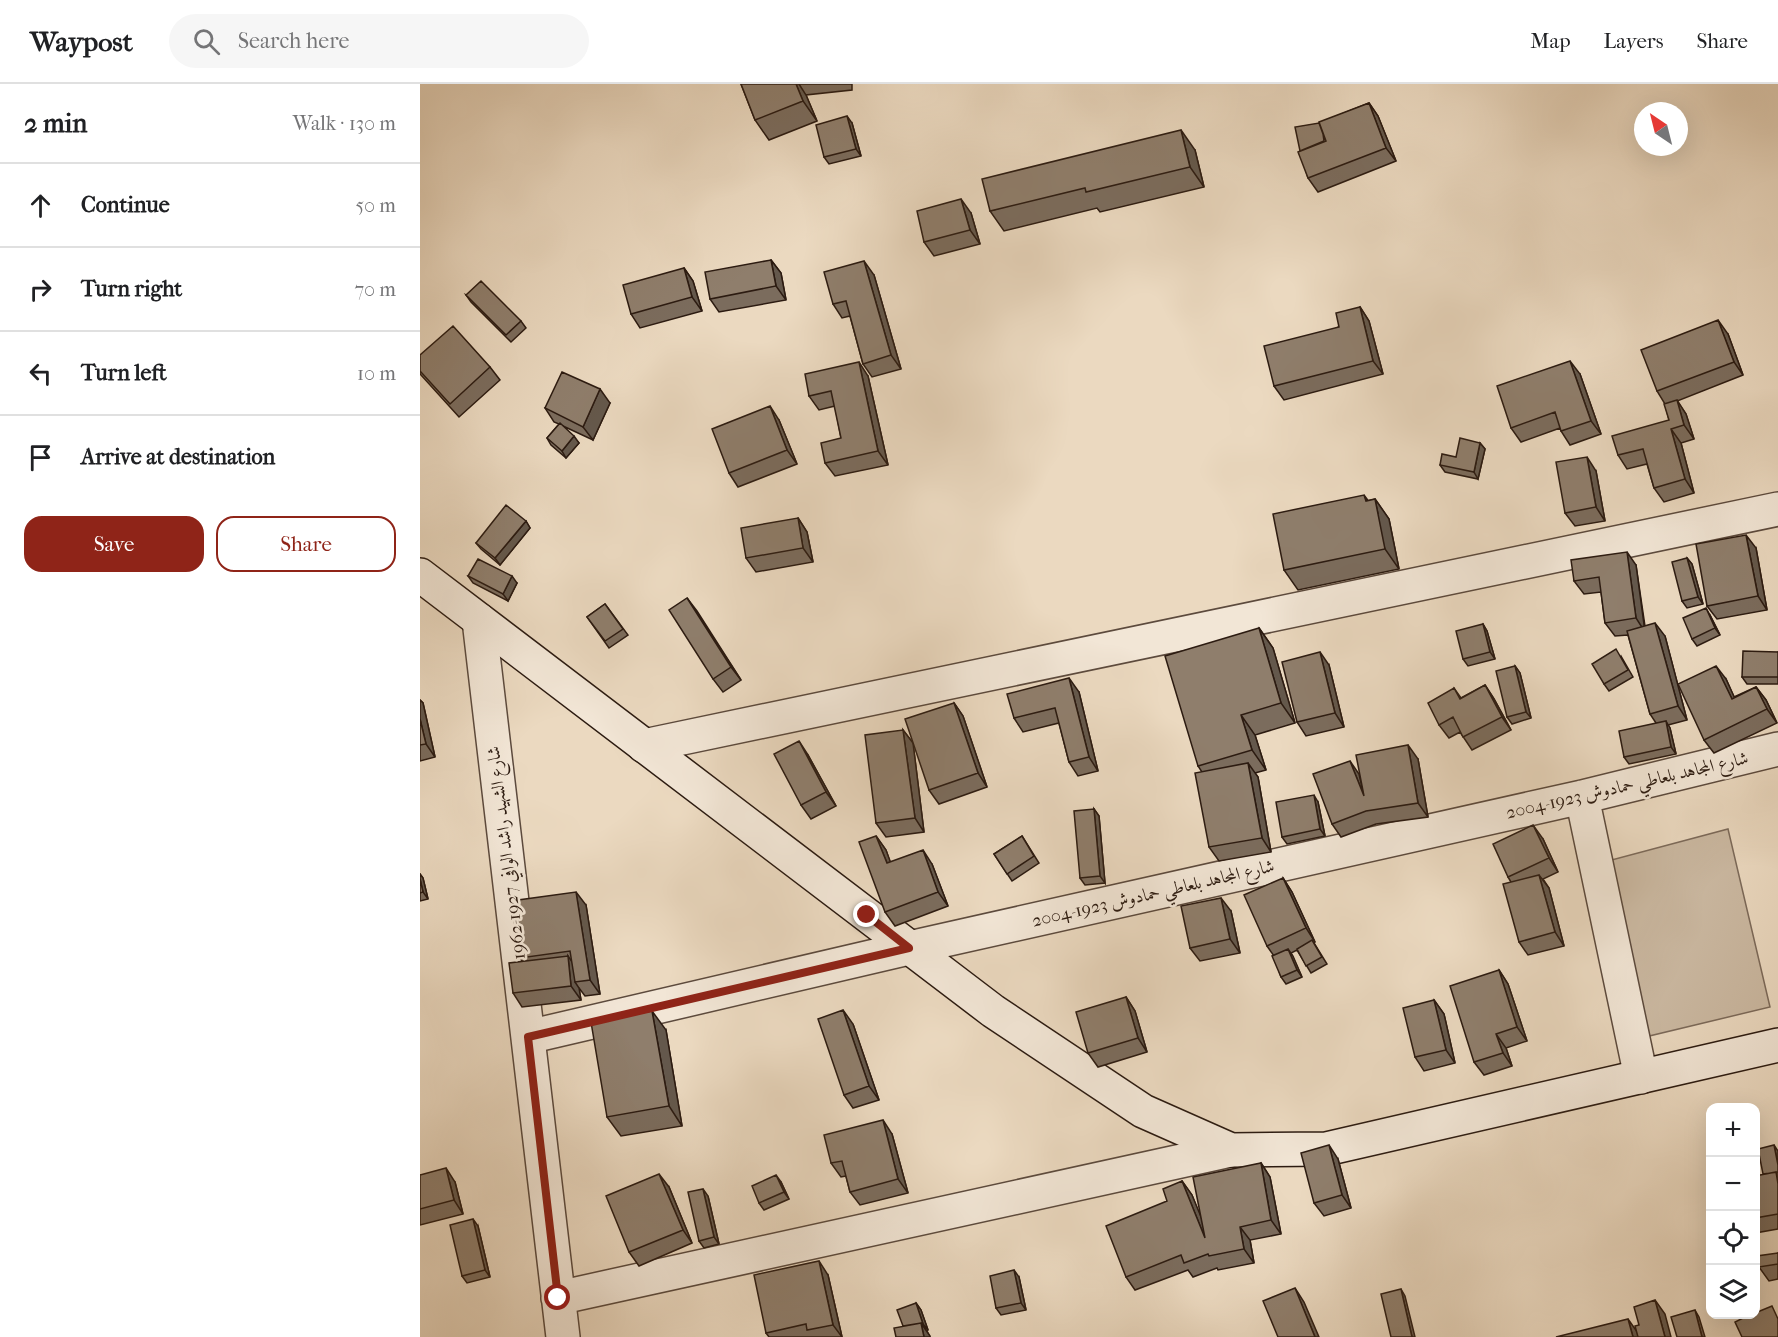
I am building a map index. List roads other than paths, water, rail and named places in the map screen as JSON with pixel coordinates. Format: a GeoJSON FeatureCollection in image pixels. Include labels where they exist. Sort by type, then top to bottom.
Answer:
{"type":"FeatureCollection","features":[{"type":"Feature","properties":{"kind":"street"},"geometry":{"type":"LineString","coordinates":[[644,746],[1778,509]]}},
{"type":"Feature","properties":{"kind":"street"},"geometry":{"type":"LineString","coordinates":[[420,575],[993,1011],[1143,1111],[1231,1150]]}},
{"type":"Feature","properties":{"kind":"street","name":"شارع الشهيد راشد الوافي 1927-1962"},"geometry":{"type":"LineString","coordinates":[[479,620],[563,1337]]}},
{"type":"Feature","properties":{"kind":"street","name":"شارع المجاهد بلعاطي حمادوش 1923-2004"},"geometry":{"type":"LineString","coordinates":[[528,1037],[909,948],[1582,797],[1778,748]]}},
{"type":"Feature","properties":{"kind":"street"},"geometry":{"type":"LineString","coordinates":[[1582,797],[1641,1077]]}},
{"type":"Feature","properties":{"kind":"street"},"geometry":{"type":"LineString","coordinates":[[558,1298],[1231,1150],[1326,1149],[1778,1046]]}}]}
